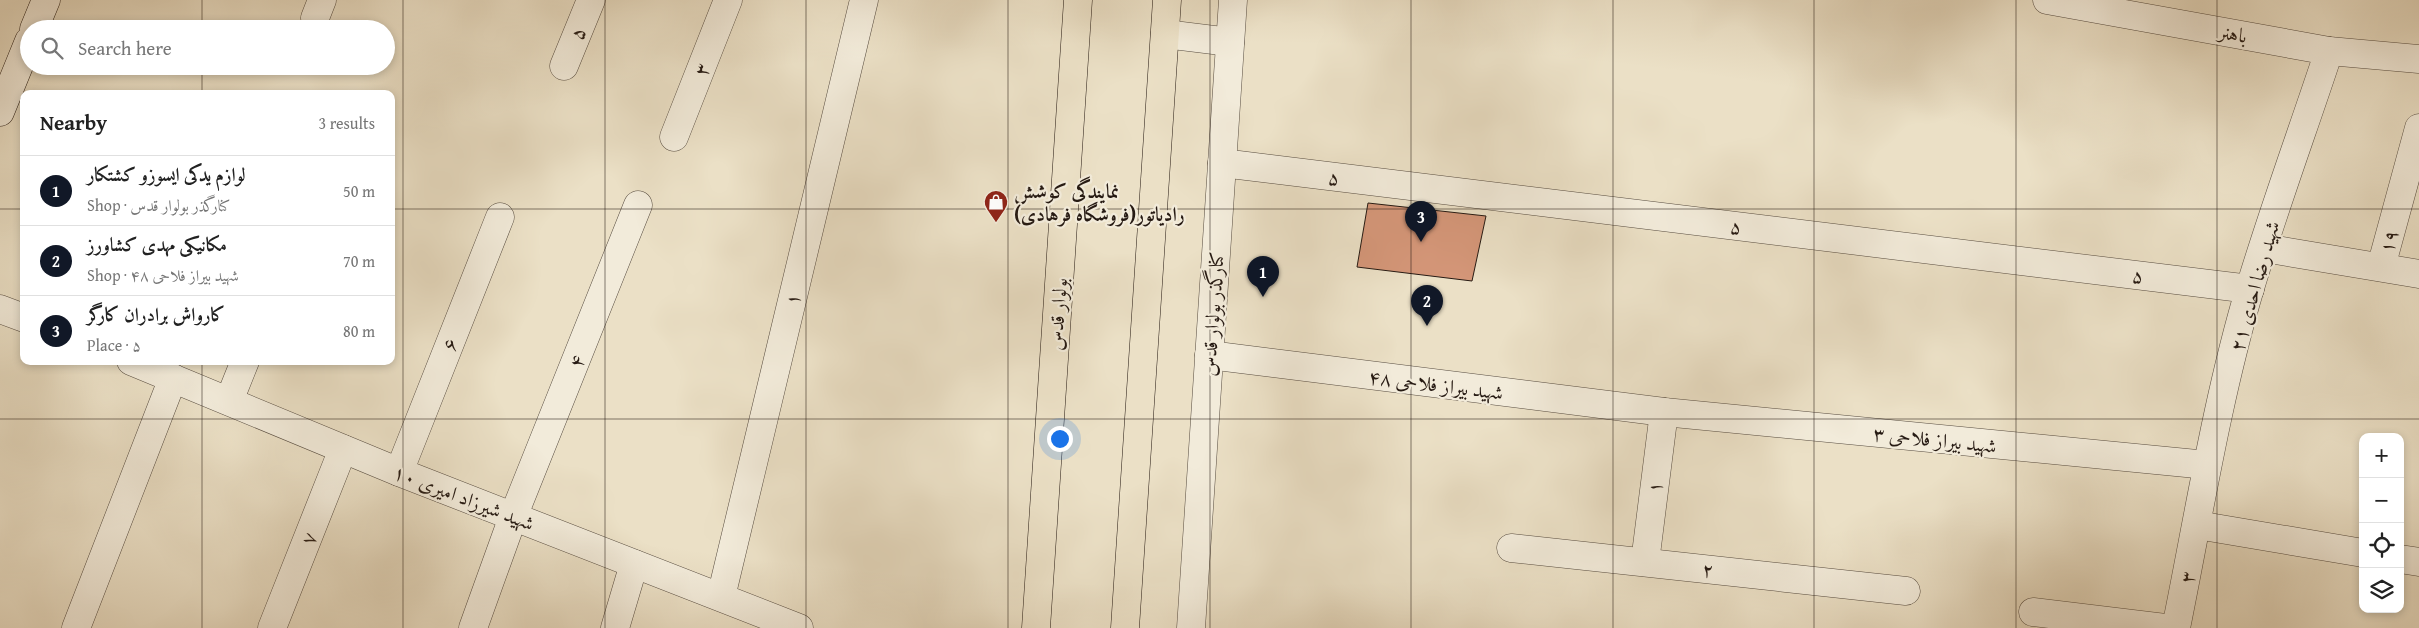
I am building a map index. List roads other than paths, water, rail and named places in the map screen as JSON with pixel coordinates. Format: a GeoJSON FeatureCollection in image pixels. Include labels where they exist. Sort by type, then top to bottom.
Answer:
{"type":"FeatureCollection","features":[{"type":"Feature","properties":{"kind":"main road","name":"بولوار قدس"},"geometry":{"type":"LineString","coordinates":[[1036,628],[1078,0]]}},
{"type":"Feature","properties":{"kind":"main road"},"geometry":{"type":"LineString","coordinates":[[1125,628],[1167,0]]}},
{"type":"Feature","properties":{"kind":"street"},"geometry":{"type":"LineString","coordinates":[[38,20],[46,0]]}},
{"type":"Feature","properties":{"kind":"street","name":"۵"},"geometry":{"type":"LineString","coordinates":[[564,66],[591,0]]}},
{"type":"Feature","properties":{"kind":"street","name":"۳"},"geometry":{"type":"LineString","coordinates":[[674,137],[728,0]]}},
{"type":"Feature","properties":{"kind":"street","name":"۱"},"geometry":{"type":"LineString","coordinates":[[720,597],[864,0]]}},
{"type":"Feature","properties":{"kind":"street","name":"کنارگذر بولوار قدس"},"geometry":{"type":"LineString","coordinates":[[1190,628],[1233,0]]}},
{"type":"Feature","properties":{"kind":"street","name":"باهنر"},"geometry":{"type":"LineString","coordinates":[[2047,0],[2329,50],[2419,59]]}},
{"type":"Feature","properties":{"kind":"street"},"geometry":{"type":"LineString","coordinates":[[1165,34],[1230,42]]}},
{"type":"Feature","properties":{"kind":"street","name":"شهید رضا احدی ۲۱"},"geometry":{"type":"LineString","coordinates":[[2197,525],[2206,466],[2250,289],[2329,50]]}},
{"type":"Feature","properties":{"kind":"street"},"geometry":{"type":"LineString","coordinates":[[0,112],[20,63]]}},
{"type":"Feature","properties":{"kind":"street","name":"۱۹"},"geometry":{"type":"LineString","coordinates":[[2381,267],[2419,128]]}},
{"type":"Feature","properties":{"kind":"street","name":"۵"},"geometry":{"type":"LineString","coordinates":[[1222,164],[2250,289]]}},
{"type":"Feature","properties":{"kind":"street","name":"۴"},"geometry":{"type":"LineString","coordinates":[[473,628],[513,517],[638,205]]}},
{"type":"Feature","properties":{"kind":"street","name":"۶"},"geometry":{"type":"LineString","coordinates":[[398,472],[500,217]]}},
{"type":"Feature","properties":{"kind":"street"},"geometry":{"type":"LineString","coordinates":[[2264,248],[2419,274]]}},
{"type":"Feature","properties":{"kind":"street"},"geometry":{"type":"LineString","coordinates":[[0,309],[20,316]]}},
{"type":"Feature","properties":{"kind":"street","name":"شهید بیراز فلاحی ۴۸"},"geometry":{"type":"LineString","coordinates":[[1209,355],[1664,412]]}},
{"type":"Feature","properties":{"kind":"street","name":"شهید شیرزاد امیری ۱۰"},"geometry":{"type":"LineString","coordinates":[[141,365],[398,472],[720,597],[770,623],[799,628]]}},
{"type":"Feature","properties":{"kind":"street"},"geometry":{"type":"LineString","coordinates":[[229,401],[243,365]]}},
{"type":"Feature","properties":{"kind":"street"},"geometry":{"type":"LineString","coordinates":[[76,628],[173,378]]}},
{"type":"Feature","properties":{"kind":"street","name":"۱"},"geometry":{"type":"LineString","coordinates":[[1645,562],[1664,412]]}},
{"type":"Feature","properties":{"kind":"street","name":"شهید بیراز فلاحی ۳"},"geometry":{"type":"LineString","coordinates":[[1664,412],[2206,466]]}},
{"type":"Feature","properties":{"kind":"street","name":"۷"},"geometry":{"type":"LineString","coordinates":[[272,628],[343,449]]}},
{"type":"Feature","properties":{"kind":"street"},"geometry":{"type":"LineString","coordinates":[[2197,525],[2359,552]]}},
{"type":"Feature","properties":{"kind":"street","name":"۳"},"geometry":{"type":"LineString","coordinates":[[2176,628],[2197,525]]}},
{"type":"Feature","properties":{"kind":"street","name":"۲"},"geometry":{"type":"LineString","coordinates":[[1511,548],[1906,591]]}},
{"type":"Feature","properties":{"kind":"street"},"geometry":{"type":"LineString","coordinates":[[2404,560],[2419,562]]}},
{"type":"Feature","properties":{"kind":"street"},"geometry":{"type":"LineString","coordinates":[[615,628],[634,564]]}},
{"type":"Feature","properties":{"kind":"street"},"geometry":{"type":"LineString","coordinates":[[2033,612],[2165,628]]}},
{"type":"Feature","properties":{"kind":"place","name":"نمایندگی کوشش رادیاتور(فروشگاه فرهادی)"},"geometry":{"type":"Point","coordinates":[996,223]}},
{"type":"Feature","properties":{"kind":"place","name":"کارواش برادران کارگر"},"geometry":{"type":"Point","coordinates":[1421,242]}},
{"type":"Feature","properties":{"kind":"place","name":"لوازم یدکی ایسوزو کشتکار"},"geometry":{"type":"Point","coordinates":[1263,297]}},
{"type":"Feature","properties":{"kind":"place","name":"مکانیکی مهدی کشاورز"},"geometry":{"type":"Point","coordinates":[1427,326]}}]}
